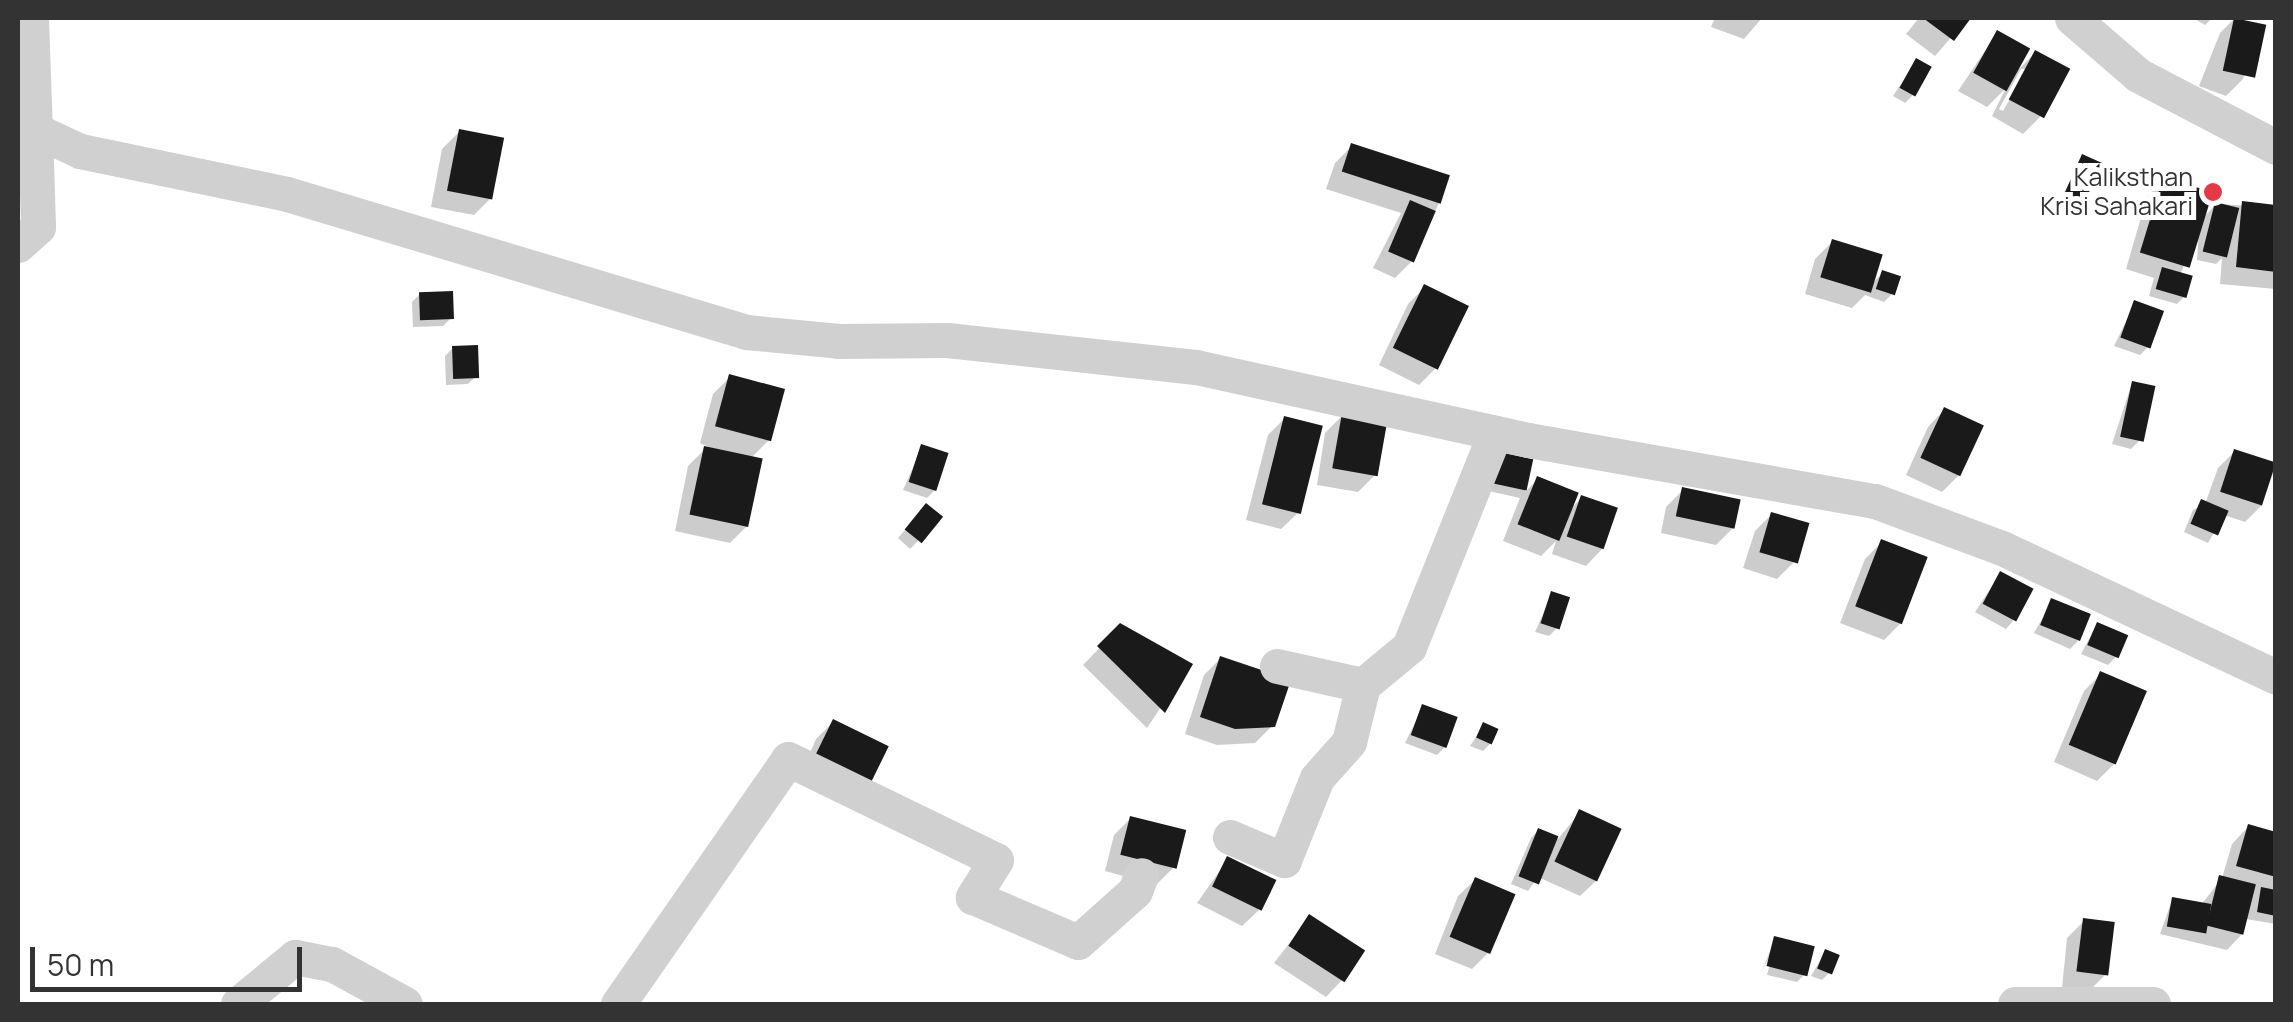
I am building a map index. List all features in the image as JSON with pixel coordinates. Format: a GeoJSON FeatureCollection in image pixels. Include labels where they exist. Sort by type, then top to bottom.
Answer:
{"type":"FeatureCollection","features":[{"type":"Feature","properties":{"kind":"street"},"geometry":{"type":"LineString","coordinates":[[18,244],[38,226],[26,129],[31,18]]}},
{"type":"Feature","properties":{"kind":"street"},"geometry":{"type":"LineString","coordinates":[[2072,18],[2138,75],[2276,147]]}},
{"type":"Feature","properties":{"kind":"street"},"geometry":{"type":"LineString","coordinates":[[26,129],[80,151],[286,194],[746,332],[839,341],[947,340],[1196,367],[1495,433],[1876,500],[2002,548],[2276,677]]}},
{"type":"Feature","properties":{"kind":"street"},"geometry":{"type":"LineString","coordinates":[[1230,837],[1284,860],[1317,778],[1349,742],[1364,685],[1409,647],[1495,433]]}},
{"type":"Feature","properties":{"kind":"street"},"geometry":{"type":"LineString","coordinates":[[1277,666],[1364,685]]}},
{"type":"Feature","properties":{"kind":"street"},"geometry":{"type":"LineString","coordinates":[[618,1004],[788,759],[996,860],[973,897],[1078,942],[1135,891],[1141,875]]}},
{"type":"Feature","properties":{"kind":"street"},"geometry":{"type":"LineString","coordinates":[[238,1004],[296,957],[332,964],[406,1004]]}},
{"type":"Feature","properties":{"kind":"street"},"geometry":{"type":"LineString","coordinates":[[2015,1004],[2153,1004]]}},
{"type":"Feature","properties":{"kind":"building"},"geometry":{"type":"Polygon","coordinates":[[[1923,18],[1971,18],[1954,41],[1923,18]]]}},
{"type":"Feature","properties":{"kind":"building"},"geometry":{"type":"Polygon","coordinates":[[[2234,18],[2266,25],[2255,78],[2223,71],[2234,18]]]}},
{"type":"Feature","properties":{"kind":"building"},"geometry":{"type":"Polygon","coordinates":[[[1997,30],[2030,48],[2006,91],[1973,73],[1997,30]]]}},
{"type":"Feature","properties":{"kind":"building"},"geometry":{"type":"Polygon","coordinates":[[[2035,50],[2070,69],[2044,118],[2009,99],[2035,50]]]}},
{"type":"Feature","properties":{"kind":"building"},"geometry":{"type":"Polygon","coordinates":[[[1916,58],[1932,67],[1915,96],[1900,88],[1916,58]]]}},
{"type":"Feature","properties":{"kind":"building"},"geometry":{"type":"Polygon","coordinates":[[[459,129],[504,138],[492,200],[447,191],[459,129]]]}},
{"type":"Feature","properties":{"kind":"building"},"geometry":{"type":"Polygon","coordinates":[[[1351,143],[1450,175],[1441,204],[1342,172],[1351,143]]]}},
{"type":"Feature","properties":{"kind":"building"},"geometry":{"type":"Polygon","coordinates":[[[2082,154],[2102,163],[2083,206],[2063,197],[2082,154]]]}},
{"type":"Feature","properties":{"kind":"building"},"geometry":{"type":"Polygon","coordinates":[[[2163,177],[2213,192],[2190,268],[2140,253],[2163,177]]]}},
{"type":"Feature","properties":{"kind":"building"},"geometry":{"type":"Polygon","coordinates":[[[1410,200],[1436,211],[1414,262],[1388,252],[1410,200]]]}},
{"type":"Feature","properties":{"kind":"building"},"geometry":{"type":"Polygon","coordinates":[[[2242,201],[2276,205],[2276,272],[2236,267],[2242,201]]]}},
{"type":"Feature","properties":{"kind":"building"},"geometry":{"type":"Polygon","coordinates":[[[2215,202],[2239,208],[2227,258],[2203,251],[2215,202]]]}},
{"type":"Feature","properties":{"kind":"building"},"geometry":{"type":"Polygon","coordinates":[[[1832,239],[1883,254],[1871,293],[1820,277],[1832,239]]]}},
{"type":"Feature","properties":{"kind":"building"},"geometry":{"type":"Polygon","coordinates":[[[2162,267],[2193,276],[2186,298],[2156,289],[2162,267]]]}},
{"type":"Feature","properties":{"kind":"building"},"geometry":{"type":"Polygon","coordinates":[[[1882,270],[1901,276],[1895,295],[1876,289],[1882,270]]]}},
{"type":"Feature","properties":{"kind":"building"},"geometry":{"type":"Polygon","coordinates":[[[1424,284],[1469,306],[1438,370],[1393,348],[1424,284]]]}},
{"type":"Feature","properties":{"kind":"building"},"geometry":{"type":"Polygon","coordinates":[[[453,291],[454,319],[420,320],[419,292],[453,291]]]}},
{"type":"Feature","properties":{"kind":"building"},"geometry":{"type":"Polygon","coordinates":[[[2134,300],[2164,311],[2150,349],[2120,338],[2134,300]]]}},
{"type":"Feature","properties":{"kind":"building"},"geometry":{"type":"Polygon","coordinates":[[[478,345],[479,378],[453,379],[452,346],[478,345]]]}},
{"type":"Feature","properties":{"kind":"building"},"geometry":{"type":"Polygon","coordinates":[[[729,374],[785,389],[771,441],[715,426],[729,374]]]}},
{"type":"Feature","properties":{"kind":"building"},"geometry":{"type":"Polygon","coordinates":[[[2132,381],[2155,386],[2144,442],[2120,437],[2132,381]]]}},
{"type":"Feature","properties":{"kind":"building"},"geometry":{"type":"Polygon","coordinates":[[[1944,407],[1984,426],[1960,476],[1920,458],[1944,407]]]}},
{"type":"Feature","properties":{"kind":"building"},"geometry":{"type":"Polygon","coordinates":[[[1342,413],[1387,421],[1378,476],[1332,468],[1342,413]]]}},
{"type":"Feature","properties":{"kind":"building"},"geometry":{"type":"Polygon","coordinates":[[[1284,416],[1323,426],[1301,514],[1262,504],[1284,416]]]}},
{"type":"Feature","properties":{"kind":"building"},"geometry":{"type":"Polygon","coordinates":[[[921,444],[949,453],[936,491],[909,482],[921,444]]]}},
{"type":"Feature","properties":{"kind":"building"},"geometry":{"type":"Polygon","coordinates":[[[704,446],[763,458],[748,527],[689,514],[704,446]]]}},
{"type":"Feature","properties":{"kind":"building"},"geometry":{"type":"Polygon","coordinates":[[[2234,449],[2276,463],[2262,505],[2220,492],[2234,449]]]}},
{"type":"Feature","properties":{"kind":"building"},"geometry":{"type":"Polygon","coordinates":[[[1499,452],[1533,459],[1527,491],[1492,483],[1499,452]]]}},
{"type":"Feature","properties":{"kind":"building"},"geometry":{"type":"Polygon","coordinates":[[[1537,476],[1579,493],[1559,541],[1518,524],[1537,476]]]}},
{"type":"Feature","properties":{"kind":"building"},"geometry":{"type":"Polygon","coordinates":[[[1682,487],[1741,499],[1734,529],[1676,516],[1682,487]]]}},
{"type":"Feature","properties":{"kind":"building"},"geometry":{"type":"Polygon","coordinates":[[[1581,495],[1618,508],[1604,549],[1567,537],[1581,495]]]}},
{"type":"Feature","properties":{"kind":"building"},"geometry":{"type":"Polygon","coordinates":[[[2201,499],[2229,511],[2218,536],[2190,524],[2201,499]]]}},
{"type":"Feature","properties":{"kind":"building"},"geometry":{"type":"Polygon","coordinates":[[[926,503],[943,517],[922,543],[905,529],[926,503]]]}},
{"type":"Feature","properties":{"kind":"building"},"geometry":{"type":"Polygon","coordinates":[[[1771,512],[1809,523],[1798,563],[1759,552],[1771,512]]]}},
{"type":"Feature","properties":{"kind":"building"},"geometry":{"type":"Polygon","coordinates":[[[1881,539],[1928,557],[1902,624],[1855,606],[1881,539]]]}},
{"type":"Feature","properties":{"kind":"building"},"geometry":{"type":"Polygon","coordinates":[[[2000,571],[2034,589],[2016,622],[1983,604],[2000,571]]]}},
{"type":"Feature","properties":{"kind":"building"},"geometry":{"type":"Polygon","coordinates":[[[1551,591],[1570,597],[1560,630],[1540,623],[1551,591]]]}},
{"type":"Feature","properties":{"kind":"building"},"geometry":{"type":"Polygon","coordinates":[[[2051,598],[2091,614],[2080,641],[2040,625],[2051,598]]]}},
{"type":"Feature","properties":{"kind":"building"},"geometry":{"type":"Polygon","coordinates":[[[2097,622],[2128,635],[2119,658],[2087,645],[2097,622]]]}},
{"type":"Feature","properties":{"kind":"building"},"geometry":{"type":"Polygon","coordinates":[[[1120,623],[1193,664],[1165,713],[1097,646],[1120,623]]]}},
{"type":"Feature","properties":{"kind":"building"},"geometry":{"type":"Polygon","coordinates":[[[1220,656],[1291,680],[1275,727],[1235,729],[1200,717],[1220,656]]]}},
{"type":"Feature","properties":{"kind":"building"},"geometry":{"type":"Polygon","coordinates":[[[2100,671],[2147,691],[2116,765],[2069,745],[2100,671]]]}},
{"type":"Feature","properties":{"kind":"building"},"geometry":{"type":"Polygon","coordinates":[[[1422,704],[1458,717],[1446,748],[1411,735],[1422,704]]]}},
{"type":"Feature","properties":{"kind":"building"},"geometry":{"type":"Polygon","coordinates":[[[833,719],[889,746],[870,785],[814,758],[833,719]]]}},
{"type":"Feature","properties":{"kind":"building"},"geometry":{"type":"Polygon","coordinates":[[[1483,722],[1499,729],[1492,744],[1476,738],[1483,722]]]}},
{"type":"Feature","properties":{"kind":"building"},"geometry":{"type":"Polygon","coordinates":[[[1579,809],[1622,829],[1597,881],[1554,862],[1579,809]]]}},
{"type":"Feature","properties":{"kind":"building"},"geometry":{"type":"Polygon","coordinates":[[[1130,816],[1186,830],[1177,869],[1120,855],[1130,816]]]}},
{"type":"Feature","properties":{"kind":"building"},"geometry":{"type":"Polygon","coordinates":[[[2248,824],[2276,832],[2276,877],[2236,866],[2248,824]]]}},
{"type":"Feature","properties":{"kind":"building"},"geometry":{"type":"Polygon","coordinates":[[[1538,828],[1558,836],[1539,884],[1519,876],[1538,828]]]}},
{"type":"Feature","properties":{"kind":"building"},"geometry":{"type":"Polygon","coordinates":[[[1227,856],[1276,880],[1262,911],[1212,887],[1227,856]]]}},
{"type":"Feature","properties":{"kind":"building"},"geometry":{"type":"Polygon","coordinates":[[[2219,875],[2256,884],[2243,935],[2206,925],[2219,875]]]}},
{"type":"Feature","properties":{"kind":"building"},"geometry":{"type":"Polygon","coordinates":[[[1475,877],[1516,894],[1490,954],[1450,937],[1475,877]]]}},
{"type":"Feature","properties":{"kind":"building"},"geometry":{"type":"Polygon","coordinates":[[[2261,887],[2276,890],[2276,916],[2257,912],[2261,887]]]}},
{"type":"Feature","properties":{"kind":"building"},"geometry":{"type":"Polygon","coordinates":[[[2172,897],[2211,904],[2206,933],[2167,927],[2172,897]]]}},
{"type":"Feature","properties":{"kind":"building"},"geometry":{"type":"Polygon","coordinates":[[[1309,914],[1365,950],[1344,982],[1288,946],[1309,914]]]}},
{"type":"Feature","properties":{"kind":"building"},"geometry":{"type":"Polygon","coordinates":[[[2083,918],[2115,922],[2108,975],[2076,972],[2083,918]]]}},
{"type":"Feature","properties":{"kind":"building"},"geometry":{"type":"Polygon","coordinates":[[[1774,936],[1815,946],[1807,976],[1767,966],[1774,936]]]}},
{"type":"Feature","properties":{"kind":"building"},"geometry":{"type":"Polygon","coordinates":[[[1825,949],[1840,955],[1832,974],[1817,968],[1825,949]]]}},
{"type":"Feature","properties":{"kind":"place","name":"Kaliksthan Krisi Sahakari"},"geometry":{"type":"Point","coordinates":[2213,192]}}]}
